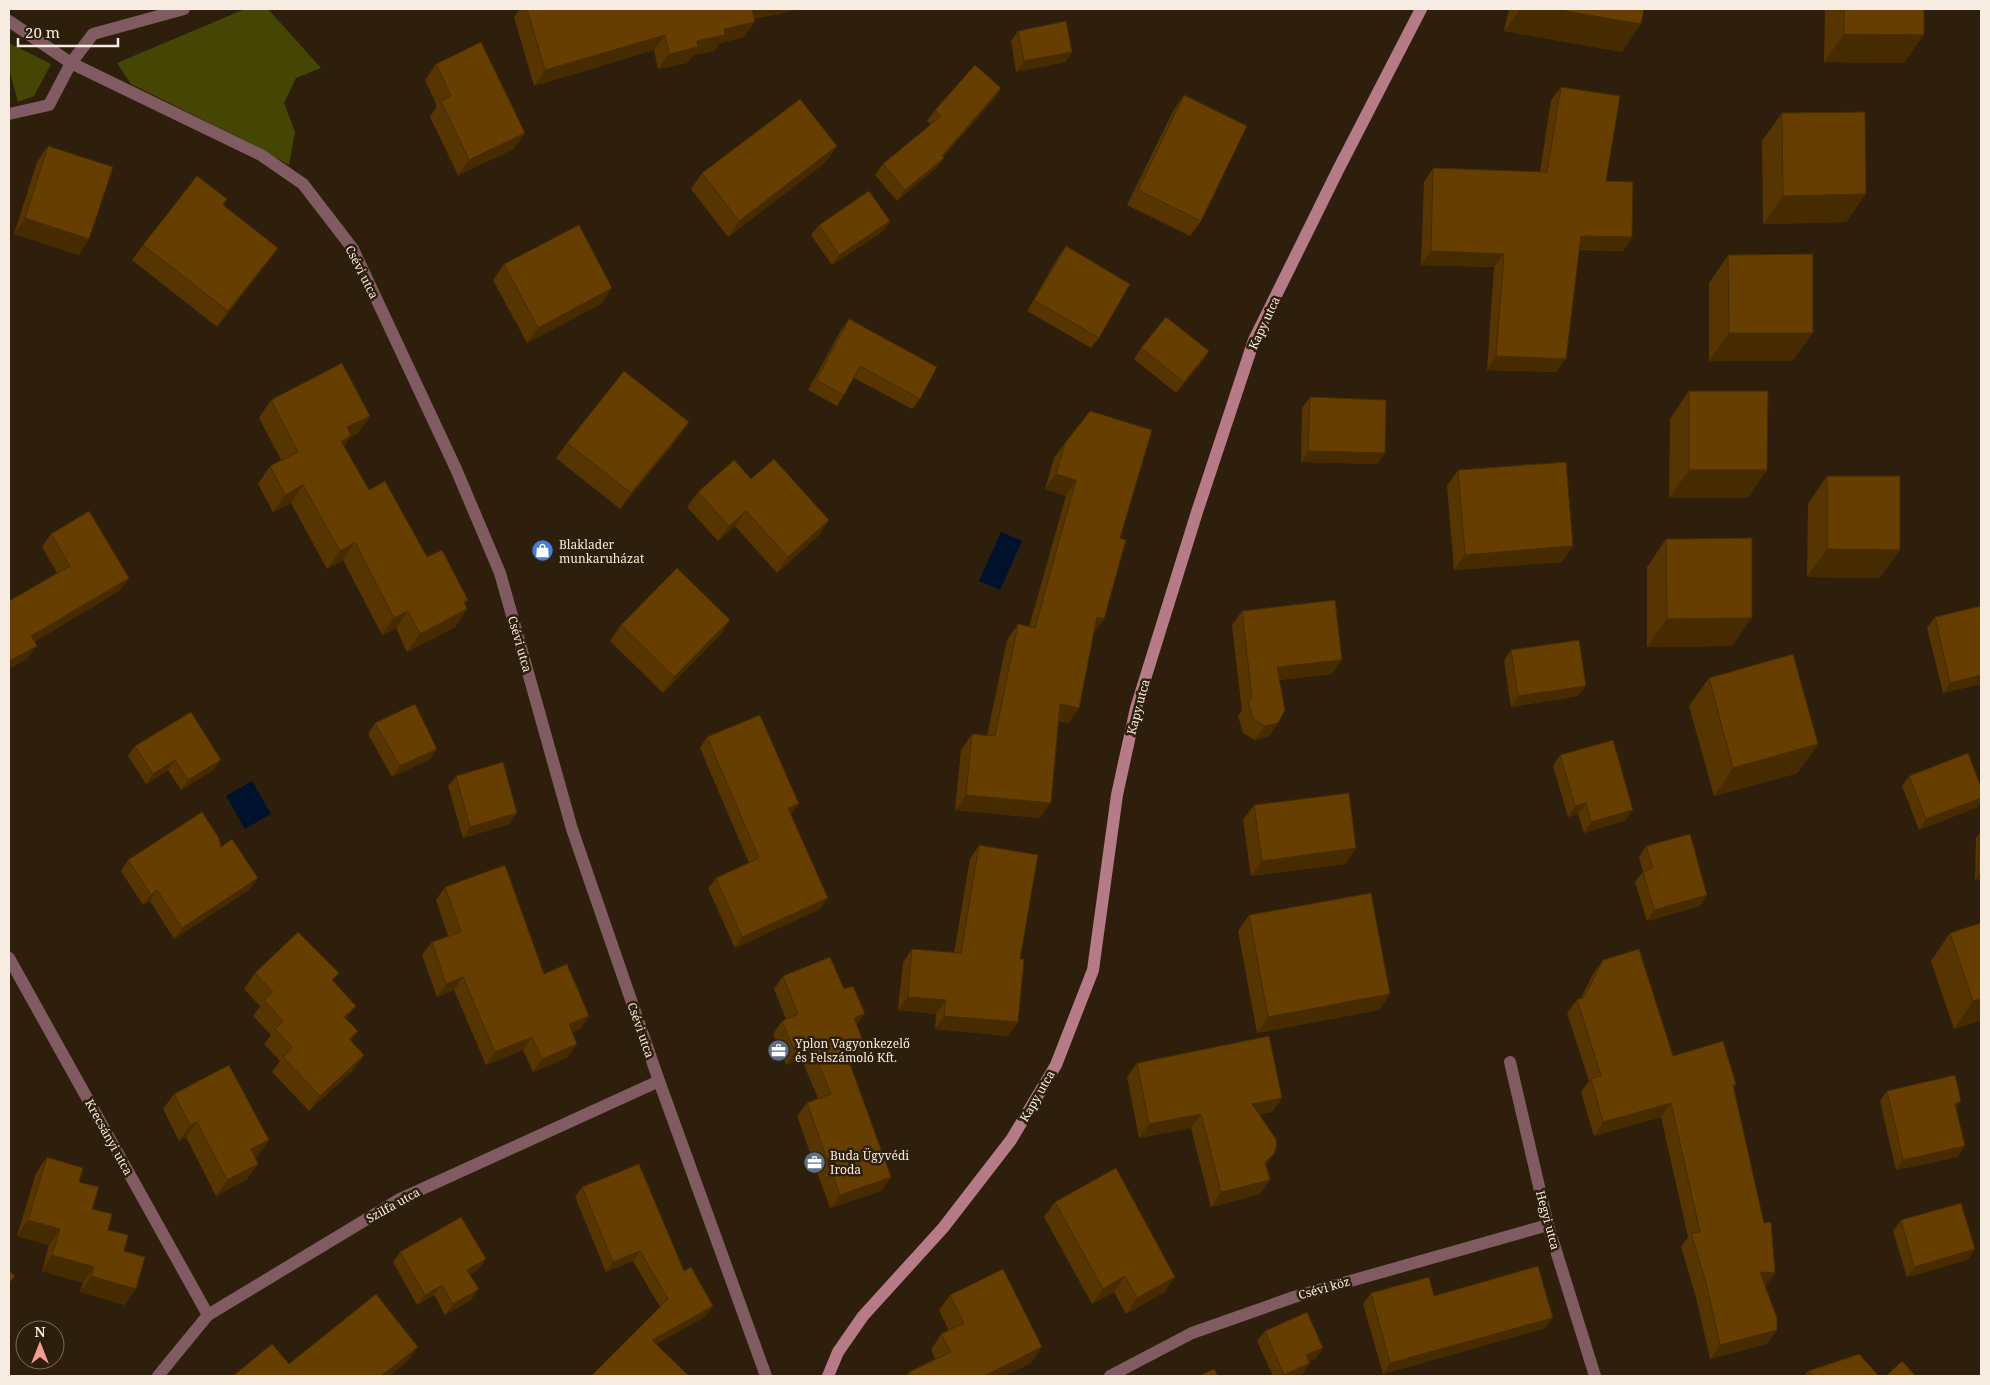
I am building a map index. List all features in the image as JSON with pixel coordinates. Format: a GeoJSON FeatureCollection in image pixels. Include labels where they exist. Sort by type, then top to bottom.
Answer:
{"type":"FeatureCollection","features":[{"type":"Feature","properties":{"kind":"street"},"geometry":{"type":"LineString","coordinates":[[9,114],[50,105],[71,63],[93,34],[184,9]]}},
{"type":"Feature","properties":{"kind":"street","name":"Kapy utca"},"geometry":{"type":"LineString","coordinates":[[828,1376],[838,1352],[863,1316],[943,1228],[1011,1140],[1056,1064],[1093,970],[1117,795],[1136,708],[1197,512],[1254,340],[1338,170],[1422,9]]}},
{"type":"Feature","properties":{"kind":"street","name":"Csévi utca"},"geometry":{"type":"LineString","coordinates":[[9,22],[71,63],[261,155],[303,184],[353,249],[456,469],[500,573],[572,829],[659,1081],[766,1376]]}},
{"type":"Feature","properties":{"kind":"street","name":"Krecsányi utca"},"geometry":{"type":"LineString","coordinates":[[9,958],[208,1315]]}},
{"type":"Feature","properties":{"kind":"street","name":"Hegyi utca"},"geometry":{"type":"LineString","coordinates":[[1510,1062],[1548,1225],[1595,1376]]}},
{"type":"Feature","properties":{"kind":"street","name":"Szilfa utca"},"geometry":{"type":"LineString","coordinates":[[158,1376],[208,1315],[400,1199],[659,1081]]}},
{"type":"Feature","properties":{"kind":"street","name":"Csévi köz"},"geometry":{"type":"LineString","coordinates":[[1110,1376],[1192,1333],[1294,1297],[1548,1225]]}},
{"type":"Feature","properties":{"kind":"shaded area"},"geometry":{"type":"Polygon","coordinates":[[[245,9],[268,9],[321,68],[296,78],[284,103],[295,132],[289,165],[254,145],[131,84],[117,63],[245,9]]]}},
{"type":"Feature","properties":{"kind":"shaded area"},"geometry":{"type":"Polygon","coordinates":[[[9,43],[51,64],[34,96],[18,102],[9,69],[9,43]]]}},
{"type":"Feature","properties":{"kind":"water"},"geometry":{"type":"Polygon","coordinates":[[[1001,532],[1022,541],[1000,590],[979,581],[1001,532]]]}},
{"type":"Feature","properties":{"kind":"water"},"geometry":{"type":"Polygon","coordinates":[[[252,781],[271,814],[245,829],[226,796],[252,781]]]}},
{"type":"Feature","properties":{"kind":"building"},"geometry":{"type":"Polygon","coordinates":[[[527,9],[752,9],[755,22],[724,29],[725,35],[697,41],[698,47],[669,54],[665,35],[545,70],[527,9]]]}},
{"type":"Feature","properties":{"kind":"building"},"geometry":{"type":"Polygon","coordinates":[[[1554,9],[1644,9],[1641,24],[1554,9]]]}},
{"type":"Feature","properties":{"kind":"building"},"geometry":{"type":"Polygon","coordinates":[[[1844,9],[1924,9],[1924,35],[1844,34],[1844,9]]]}},
{"type":"Feature","properties":{"kind":"building"},"geometry":{"type":"Polygon","coordinates":[[[1066,21],[1072,52],[1024,61],[1018,31],[1066,21]]]}},
{"type":"Feature","properties":{"kind":"building"},"geometry":{"type":"Polygon","coordinates":[[[481,42],[525,133],[469,160],[441,101],[451,96],[436,64],[481,42]]]}},
{"type":"Feature","properties":{"kind":"building"},"geometry":{"type":"Polygon","coordinates":[[[975,65],[1001,88],[942,156],[944,158],[905,190],[883,164],[941,116],[935,110],[975,65]]]}},
{"type":"Feature","properties":{"kind":"building"},"geometry":{"type":"Polygon","coordinates":[[[1561,87],[1620,96],[1606,181],[1633,182],[1632,237],[1581,236],[1566,359],[1496,356],[1504,254],[1431,251],[1433,168],[1547,172],[1561,87]]]}},
{"type":"Feature","properties":{"kind":"building"},"geometry":{"type":"Polygon","coordinates":[[[1184,95],[1247,126],[1201,221],[1138,190],[1184,95]]]}},
{"type":"Feature","properties":{"kind":"building"},"geometry":{"type":"Polygon","coordinates":[[[800,99],[837,146],[739,221],[702,173],[800,99]]]}},
{"type":"Feature","properties":{"kind":"building"},"geometry":{"type":"Polygon","coordinates":[[[1865,112],[1866,194],[1783,196],[1782,113],[1865,112]]]}},
{"type":"Feature","properties":{"kind":"building"},"geometry":{"type":"Polygon","coordinates":[[[48,146],[113,167],[89,239],[25,218],[48,146]]]}},
{"type":"Feature","properties":{"kind":"building"},"geometry":{"type":"Polygon","coordinates":[[[197,176],[227,199],[223,205],[278,248],[228,311],[143,245],[197,176]]]}},
{"type":"Feature","properties":{"kind":"building"},"geometry":{"type":"Polygon","coordinates":[[[869,191],[890,221],[839,255],[819,225],[869,191]]]}},
{"type":"Feature","properties":{"kind":"building"},"geometry":{"type":"Polygon","coordinates":[[[579,225],[612,288],[538,328],[504,264],[579,225]]]}},
{"type":"Feature","properties":{"kind":"building"},"geometry":{"type":"Polygon","coordinates":[[[1066,246],[1130,284],[1099,338],[1034,300],[1066,246]]]}},
{"type":"Feature","properties":{"kind":"building"},"geometry":{"type":"Polygon","coordinates":[[[1813,254],[1813,333],[1729,333],[1728,255],[1813,254]]]}},
{"type":"Feature","properties":{"kind":"building"},"geometry":{"type":"Polygon","coordinates":[[[1166,317],[1209,351],[1184,382],[1141,348],[1166,317]]]}},
{"type":"Feature","properties":{"kind":"building"},"geometry":{"type":"Polygon","coordinates":[[[849,319],[937,367],[920,399],[860,366],[844,395],[816,380],[849,319]]]}},
{"type":"Feature","properties":{"kind":"building"},"geometry":{"type":"Polygon","coordinates":[[[342,363],[370,416],[347,427],[351,436],[341,441],[369,490],[385,481],[427,557],[442,550],[468,600],[464,602],[467,609],[420,634],[408,611],[394,618],[355,542],[340,551],[303,485],[285,495],[270,466],[298,452],[271,400],[342,363]]]}},
{"type":"Feature","properties":{"kind":"building"},"geometry":{"type":"Polygon","coordinates":[[[624,371],[689,422],[631,493],[567,443],[624,371]]]}},
{"type":"Feature","properties":{"kind":"building"},"geometry":{"type":"Polygon","coordinates":[[[1689,391],[1768,391],[1767,470],[1689,470],[1689,391]]]}},
{"type":"Feature","properties":{"kind":"building"},"geometry":{"type":"Polygon","coordinates":[[[1310,397],[1386,400],[1385,453],[1308,451],[1310,397]]]}},
{"type":"Feature","properties":{"kind":"building"},"geometry":{"type":"Polygon","coordinates":[[[1090,411],[1152,430],[1120,538],[1126,540],[1104,619],[1097,617],[1079,708],[1060,704],[1051,803],[966,795],[972,734],[995,736],[1018,624],[1035,628],[1076,480],[1056,474],[1065,443],[1090,411]]]}},
{"type":"Feature","properties":{"kind":"building"},"geometry":{"type":"Polygon","coordinates":[[[774,459],[829,520],[788,557],[746,511],[729,526],[698,492],[734,460],[751,479],[774,459]]]}},
{"type":"Feature","properties":{"kind":"building"},"geometry":{"type":"Polygon","coordinates":[[[1566,462],[1573,546],[1465,555],[1458,470],[1566,462]]]}},
{"type":"Feature","properties":{"kind":"building"},"geometry":{"type":"Polygon","coordinates":[[[1827,476],[1900,476],[1900,550],[1827,549],[1827,476]]]}},
{"type":"Feature","properties":{"kind":"building"},"geometry":{"type":"Polygon","coordinates":[[[89,511],[129,578],[31,636],[37,646],[9,661],[9,597],[11,600],[70,566],[51,534],[89,511]]]}},
{"type":"Feature","properties":{"kind":"building"},"geometry":{"type":"Polygon","coordinates":[[[1752,538],[1752,618],[1667,619],[1666,539],[1752,538]]]}},
{"type":"Feature","properties":{"kind":"building"},"geometry":{"type":"Polygon","coordinates":[[[677,568],[730,620],[674,677],[621,625],[677,568]]]}},
{"type":"Feature","properties":{"kind":"building"},"geometry":{"type":"Polygon","coordinates":[[[1335,600],[1342,660],[1277,667],[1285,710],[1278,723],[1265,726],[1253,719],[1248,702],[1252,698],[1242,611],[1335,600]]]}},
{"type":"Feature","properties":{"kind":"building"},"geometry":{"type":"Polygon","coordinates":[[[1981,606],[1981,675],[1950,683],[1935,617],[1981,606]]]}},
{"type":"Feature","properties":{"kind":"building"},"geometry":{"type":"Polygon","coordinates":[[[1579,640],[1586,686],[1518,696],[1511,650],[1579,640]]]}},
{"type":"Feature","properties":{"kind":"building"},"geometry":{"type":"Polygon","coordinates":[[[1793,654],[1818,744],[1733,768],[1709,678],[1793,654]]]}},
{"type":"Feature","properties":{"kind":"building"},"geometry":{"type":"Polygon","coordinates":[[[415,704],[437,749],[400,766],[375,723],[415,704]]]}},
{"type":"Feature","properties":{"kind":"building"},"geometry":{"type":"Polygon","coordinates":[[[191,712],[221,760],[188,780],[175,760],[153,774],[135,746],[191,712]]]}},
{"type":"Feature","properties":{"kind":"building"},"geometry":{"type":"Polygon","coordinates":[[[760,715],[799,804],[788,808],[828,898],[742,937],[716,878],[759,858],[707,737],[760,715]]]}},
{"type":"Feature","properties":{"kind":"building"},"geometry":{"type":"Polygon","coordinates":[[[1613,740],[1633,810],[1591,822],[1586,803],[1575,806],[1560,755],[1613,740]]]}},
{"type":"Feature","properties":{"kind":"building"},"geometry":{"type":"Polygon","coordinates":[[[1968,753],[1981,787],[1981,798],[1926,819],[1909,776],[1968,753]]]}},
{"type":"Feature","properties":{"kind":"building"},"geometry":{"type":"Polygon","coordinates":[[[503,762],[517,813],[470,827],[456,776],[503,762]]]}},
{"type":"Feature","properties":{"kind":"building"},"geometry":{"type":"Polygon","coordinates":[[[1349,793],[1356,848],[1262,861],[1254,805],[1349,793]]]}},
{"type":"Feature","properties":{"kind":"building"},"geometry":{"type":"Polygon","coordinates":[[[202,812],[219,838],[221,847],[232,839],[258,878],[182,928],[157,890],[151,895],[128,860],[202,812]]]}},
{"type":"Feature","properties":{"kind":"building"},"geometry":{"type":"Polygon","coordinates":[[[1980,833],[1981,874],[1978,874],[1980,833]]]}},
{"type":"Feature","properties":{"kind":"building"},"geometry":{"type":"Polygon","coordinates":[[[1690,834],[1707,895],[1654,910],[1643,872],[1653,868],[1646,846],[1690,834]]]}},
{"type":"Feature","properties":{"kind":"building"},"geometry":{"type":"Polygon","coordinates":[[[979,845],[1038,855],[1020,959],[1024,959],[1018,1022],[944,1016],[946,1000],[908,997],[912,949],[961,953],[979,845]]]}},
{"type":"Feature","properties":{"kind":"building"},"geometry":{"type":"Polygon","coordinates":[[[505,865],[544,974],[567,964],[589,1016],[569,1024],[577,1044],[542,1059],[532,1037],[495,1052],[463,977],[446,984],[432,942],[461,932],[445,887],[505,865]]]}},
{"type":"Feature","properties":{"kind":"building"},"geometry":{"type":"Polygon","coordinates":[[[1371,893],[1390,994],[1268,1017],[1249,915],[1371,893]]]}},
{"type":"Feature","properties":{"kind":"building"},"geometry":{"type":"Polygon","coordinates":[[[1981,923],[1981,999],[1973,1001],[1950,933],[1981,923]]]}},
{"type":"Feature","properties":{"kind":"building"},"geometry":{"type":"Polygon","coordinates":[[[298,932],[339,973],[332,980],[356,1006],[344,1017],[358,1031],[349,1039],[364,1055],[320,1096],[283,1057],[292,1047],[275,1029],[283,1021],[264,1000],[273,992],[255,973],[298,932]]]}},
{"type":"Feature","properties":{"kind":"building"},"geometry":{"type":"Polygon","coordinates":[[[1639,949],[1673,1056],[1723,1041],[1736,1084],[1733,1085],[1764,1223],[1771,1222],[1775,1273],[1760,1272],[1777,1318],[1777,1330],[1720,1345],[1706,1283],[1691,1233],[1700,1232],[1671,1103],[1603,1122],[1591,1079],[1601,1076],[1577,1000],[1584,997],[1603,960],[1639,949]]]}},
{"type":"Feature","properties":{"kind":"building"},"geometry":{"type":"Polygon","coordinates":[[[830,957],[844,989],[853,986],[865,1014],[854,1018],[865,1046],[846,1053],[891,1177],[840,1195],[807,1103],[831,1094],[811,1045],[795,1052],[782,1021],[798,1014],[783,976],[830,957]]]}},
{"type":"Feature","properties":{"kind":"building"},"geometry":{"type":"Polygon","coordinates":[[[1269,1036],[1282,1098],[1252,1104],[1276,1139],[1277,1144],[1274,1154],[1265,1162],[1270,1180],[1221,1192],[1201,1114],[1149,1124],[1137,1063],[1269,1036]]]}},
{"type":"Feature","properties":{"kind":"building"},"geometry":{"type":"Polygon","coordinates":[[[229,1065],[269,1140],[251,1149],[258,1164],[227,1180],[197,1122],[190,1125],[174,1094],[229,1065]]]}},
{"type":"Feature","properties":{"kind":"building"},"geometry":{"type":"Polygon","coordinates":[[[1955,1075],[1961,1101],[1955,1104],[1965,1146],[1903,1160],[1887,1091],[1955,1075]]]}},
{"type":"Feature","properties":{"kind":"building"},"geometry":{"type":"Polygon","coordinates":[[[47,1157],[83,1168],[79,1182],[99,1187],[92,1209],[112,1214],[108,1230],[128,1235],[124,1251],[145,1257],[136,1289],[91,1276],[94,1267],[52,1255],[60,1229],[28,1220],[47,1157]]]}},
{"type":"Feature","properties":{"kind":"building"},"geometry":{"type":"Polygon","coordinates":[[[639,1164],[684,1271],[691,1267],[713,1306],[652,1340],[689,1376],[591,1376],[668,1299],[640,1251],[613,1262],[582,1187],[639,1164]]]}},
{"type":"Feature","properties":{"kind":"building"},"geometry":{"type":"Polygon","coordinates":[[[1116,1168],[1175,1277],[1137,1298],[1125,1276],[1103,1289],[1055,1202],[1116,1168]]]}},
{"type":"Feature","properties":{"kind":"building"},"geometry":{"type":"Polygon","coordinates":[[[1961,1203],[1975,1249],[1914,1267],[1901,1220],[1961,1203]]]}},
{"type":"Feature","properties":{"kind":"building"},"geometry":{"type":"Polygon","coordinates":[[[461,1217],[486,1259],[467,1270],[479,1289],[453,1304],[442,1285],[425,1295],[400,1252],[461,1217]]]}},
{"type":"Feature","properties":{"kind":"building"},"geometry":{"type":"Polygon","coordinates":[[[1538,1266],[1553,1318],[1390,1363],[1371,1293],[1429,1277],[1434,1296],[1538,1266]]]}},
{"type":"Feature","properties":{"kind":"building"},"geometry":{"type":"Polygon","coordinates":[[[1003,1269],[1042,1347],[984,1376],[911,1376],[909,1372],[951,1352],[941,1334],[964,1323],[950,1295],[1003,1269]]]}},
{"type":"Feature","properties":{"kind":"building"},"geometry":{"type":"Polygon","coordinates":[[[9,1271],[15,1276],[9,1283],[9,1271]]]}},
{"type":"Feature","properties":{"kind":"building"},"geometry":{"type":"Polygon","coordinates":[[[376,1294],[418,1347],[381,1376],[233,1376],[272,1344],[289,1364],[376,1294]]]}},
{"type":"Feature","properties":{"kind":"building"},"geometry":{"type":"Polygon","coordinates":[[[1307,1312],[1323,1348],[1306,1355],[1310,1363],[1284,1375],[1265,1331],[1307,1312]]]}},
{"type":"Feature","properties":{"kind":"building"},"geometry":{"type":"Polygon","coordinates":[[[1859,1354],[1879,1376],[1814,1376],[1808,1371],[1859,1354]]]}},
{"type":"Feature","properties":{"kind":"building"},"geometry":{"type":"Polygon","coordinates":[[[1902,1361],[1916,1376],[1886,1376],[1902,1361]]]}},
{"type":"Feature","properties":{"kind":"building"},"geometry":{"type":"Polygon","coordinates":[[[1214,1369],[1218,1376],[1199,1376],[1214,1369]]]}},
{"type":"Feature","properties":{"kind":"place","name":"Blaklader munkaruházat"},"geometry":{"type":"Point","coordinates":[543,551]}},
{"type":"Feature","properties":{"kind":"place","name":"Yplon Vagyonkezelő és Felszámoló Kft."},"geometry":{"type":"Point","coordinates":[779,1050]}},
{"type":"Feature","properties":{"kind":"place","name":"Buda Ügyvédi Iroda"},"geometry":{"type":"Point","coordinates":[814,1162]}}]}
